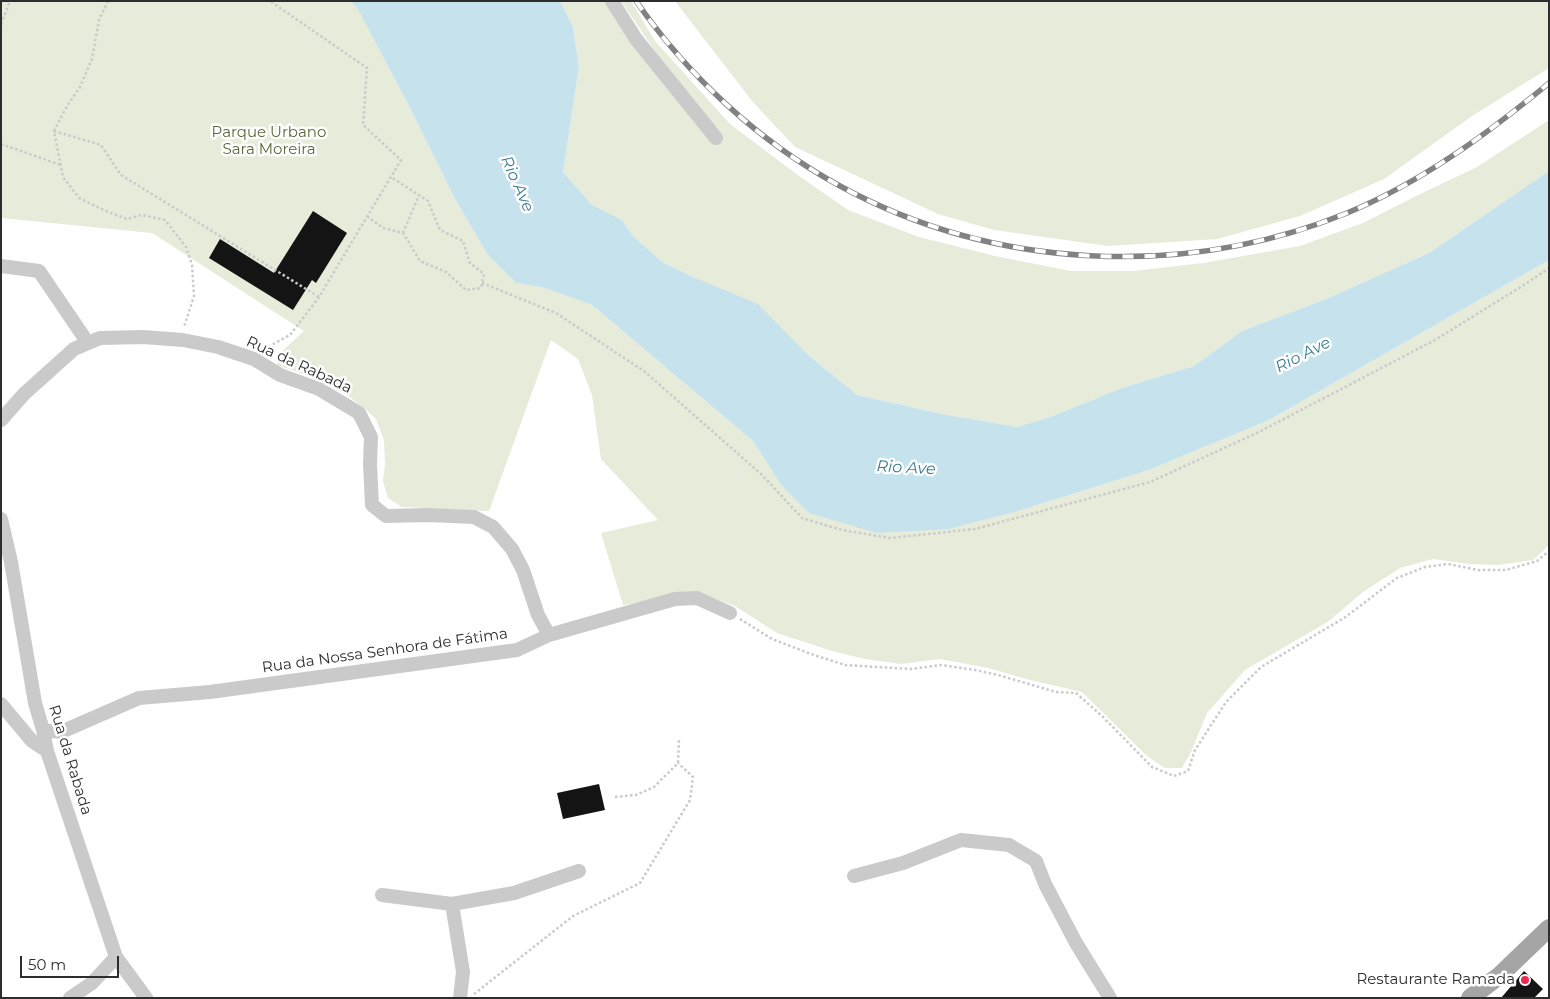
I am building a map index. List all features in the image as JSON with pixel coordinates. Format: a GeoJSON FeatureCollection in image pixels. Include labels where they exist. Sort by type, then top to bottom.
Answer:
{"type":"FeatureCollection","features":[{"type":"Feature","properties":{"kind":"main road"},"geometry":{"type":"LineString","coordinates":[[1470,998],[1499,976],[1549,928]]}},
{"type":"Feature","properties":{"kind":"street"},"geometry":{"type":"LineString","coordinates":[[612,1],[636,38],[716,138]]}},
{"type":"Feature","properties":{"kind":"street"},"geometry":{"type":"LineString","coordinates":[[1,266],[39,271],[88,343]]}},
{"type":"Feature","properties":{"kind":"street","name":"Rua da Rabada"},"geometry":{"type":"LineString","coordinates":[[1,420],[24,394],[74,349],[100,338],[143,337],[183,340],[218,347],[249,357],[280,375],[319,389],[359,413],[371,437],[372,505],[386,516],[474,517],[493,527],[512,549],[524,570],[538,615],[549,635]]}},
{"type":"Feature","properties":{"kind":"street","name":"Rua da Rabada"},"geometry":{"type":"LineString","coordinates":[[1,519],[11,562],[35,703],[44,730],[48,751],[116,957],[146,998]]}},
{"type":"Feature","properties":{"kind":"street","name":"Rua da Nossa Senhora de Fátima"},"geometry":{"type":"LineString","coordinates":[[44,730],[61,732],[138,698],[210,692],[517,650],[549,635],[675,598],[697,598],[730,613]]}},
{"type":"Feature","properties":{"kind":"street"},"geometry":{"type":"LineString","coordinates":[[1,704],[32,742],[48,751]]}},
{"type":"Feature","properties":{"kind":"street"},"geometry":{"type":"LineString","coordinates":[[854,876],[903,864],[962,840],[1009,845],[1036,861],[1044,884],[1076,943],[1110,998]]}},
{"type":"Feature","properties":{"kind":"street"},"geometry":{"type":"LineString","coordinates":[[382,895],[452,904],[514,893],[579,871]]}},
{"type":"Feature","properties":{"kind":"street"},"geometry":{"type":"LineString","coordinates":[[452,904],[463,972],[460,998]]}},
{"type":"Feature","properties":{"kind":"street"},"geometry":{"type":"LineString","coordinates":[[70,998],[92,982],[116,957]]}},
{"type":"Feature","properties":{"kind":"path"},"geometry":{"type":"LineString","coordinates":[[1,24],[10,1]]}},
{"type":"Feature","properties":{"kind":"path"},"geometry":{"type":"LineString","coordinates":[[108,1],[99,20],[92,59],[80,86],[66,106],[54,132],[63,178],[79,198],[106,211],[127,219],[142,215],[165,220],[186,247],[192,265],[194,296],[185,324],[183,340]]}},
{"type":"Feature","properties":{"kind":"path"},"geometry":{"type":"LineString","coordinates":[[249,357],[290,335],[319,296],[401,160],[363,125],[367,68],[270,1]]}},
{"type":"Feature","properties":{"kind":"path"},"geometry":{"type":"LineString","coordinates":[[54,132],[101,145],[122,175],[319,296]]}},
{"type":"Feature","properties":{"kind":"path"},"geometry":{"type":"LineString","coordinates":[[1,149],[3,145],[61,165]]}},
{"type":"Feature","properties":{"kind":"path"},"geometry":{"type":"LineString","coordinates":[[367,216],[384,228],[402,232],[420,261],[446,272],[466,290],[480,288],[484,274],[470,263],[463,242],[440,230],[428,201],[391,177]]}},
{"type":"Feature","properties":{"kind":"path"},"geometry":{"type":"LineString","coordinates":[[402,232],[419,195]]}},
{"type":"Feature","properties":{"kind":"path"},"geometry":{"type":"LineString","coordinates":[[482,283],[556,313],[644,371],[762,475],[802,518],[842,530],[890,538],[976,530],[1150,482],[1268,428],[1435,340],[1549,268]]}},
{"type":"Feature","properties":{"kind":"path"},"geometry":{"type":"LineString","coordinates":[[730,613],[772,639],[845,665],[911,669],[941,665],[998,675],[1056,692],[1076,693],[1102,716],[1152,767],[1174,776],[1188,770],[1196,750],[1226,702],[1261,667],[1344,618],[1397,578],[1425,567],[1448,564],[1478,570],[1506,570],[1537,561],[1549,551]]}},
{"type":"Feature","properties":{"kind":"path"},"geometry":{"type":"LineString","coordinates":[[615,797],[636,795],[654,787],[678,763],[679,739]]}},
{"type":"Feature","properties":{"kind":"path"},"geometry":{"type":"LineString","coordinates":[[468,998],[573,916],[640,883],[690,800],[692,777],[678,763]]}},
{"type":"Feature","properties":{"kind":"green space","name":"Parque Urbano Sara Moreira"},"geometry":{"type":"Polygon","coordinates":[[[1,1],[351,1],[358,8],[454,197],[487,254],[516,283],[545,288],[592,305],[753,441],[781,485],[809,513],[1018,511],[1149,470],[1269,420],[1549,260],[1549,545],[1533,560],[1498,565],[1469,564],[1433,559],[1400,568],[1363,592],[1329,621],[1245,670],[1207,713],[1191,752],[1182,768],[1165,768],[1147,756],[1082,692],[988,668],[940,659],[901,664],[865,659],[832,651],[777,633],[735,606],[702,594],[623,605],[601,533],[658,520],[601,459],[592,395],[578,359],[551,340],[489,511],[402,507],[388,498],[383,481],[385,464],[384,440],[376,419],[334,385],[277,365],[279,354],[304,331],[152,233],[1,218],[1,1]]]}},
{"type":"Feature","properties":{"kind":"green space"},"geometry":{"type":"Polygon","coordinates":[[[560,1],[609,1],[719,143],[723,136],[667,69],[621,1],[631,1],[655,41],[730,124],[848,210],[919,237],[995,256],[1071,271],[1134,271],[1203,263],[1300,246],[1363,223],[1477,167],[1549,120],[1549,171],[1429,253],[1331,297],[1242,331],[1194,366],[1122,388],[1050,417],[1017,427],[942,414],[857,395],[807,354],[693,277],[662,262],[632,235],[622,220],[592,205],[563,172],[579,67],[573,27],[560,1]]]}},
{"type":"Feature","properties":{"kind":"green space"},"geometry":{"type":"Polygon","coordinates":[[[675,1],[1549,1],[1549,68],[1472,116],[1384,179],[1300,216],[1217,239],[1108,246],[994,230],[938,214],[795,147],[752,101],[675,1]]]}},
{"type":"Feature","properties":{"kind":"water","name":"Rio Ave"},"geometry":{"type":"Polygon","coordinates":[[[351,1],[560,1],[573,27],[579,67],[563,172],[592,205],[622,220],[632,235],[662,262],[758,304],[807,354],[857,395],[942,414],[1017,427],[1050,417],[1122,388],[1194,366],[1242,331],[1331,297],[1429,253],[1549,171],[1549,260],[1269,420],[1149,470],[1018,511],[948,529],[877,533],[809,513],[781,485],[753,441],[592,305],[545,288],[516,283],[487,254],[454,197],[358,9],[351,1]]]}},
{"type":"Feature","properties":{"kind":"building"},"geometry":{"type":"Polygon","coordinates":[[[313,211],[347,233],[316,283],[312,280],[293,310],[209,258],[220,239],[274,273],[313,211]]]}},
{"type":"Feature","properties":{"kind":"building"},"geometry":{"type":"Polygon","coordinates":[[[599,784],[605,810],[563,819],[557,793],[599,784]]]}},
{"type":"Feature","properties":{"kind":"building","name":"Restaurante Ramada"},"geometry":{"type":"Polygon","coordinates":[[[1524,971],[1543,989],[1534,998],[1501,998],[1524,971]]]}},
{"type":"Feature","properties":{"kind":"railway"},"geometry":{"type":"LineString","coordinates":[[636,1],[678,55],[727,105],[781,149],[840,186],[899,214],[961,235],[1025,249],[1090,256],[1156,256],[1221,248],[1285,234],[1347,213],[1375,201],[1453,156],[1549,83]]}},
{"type":"Feature","properties":{"kind":"place","name":"Restaurante Ramada"},"geometry":{"type":"Point","coordinates":[1525,980]}}]}
